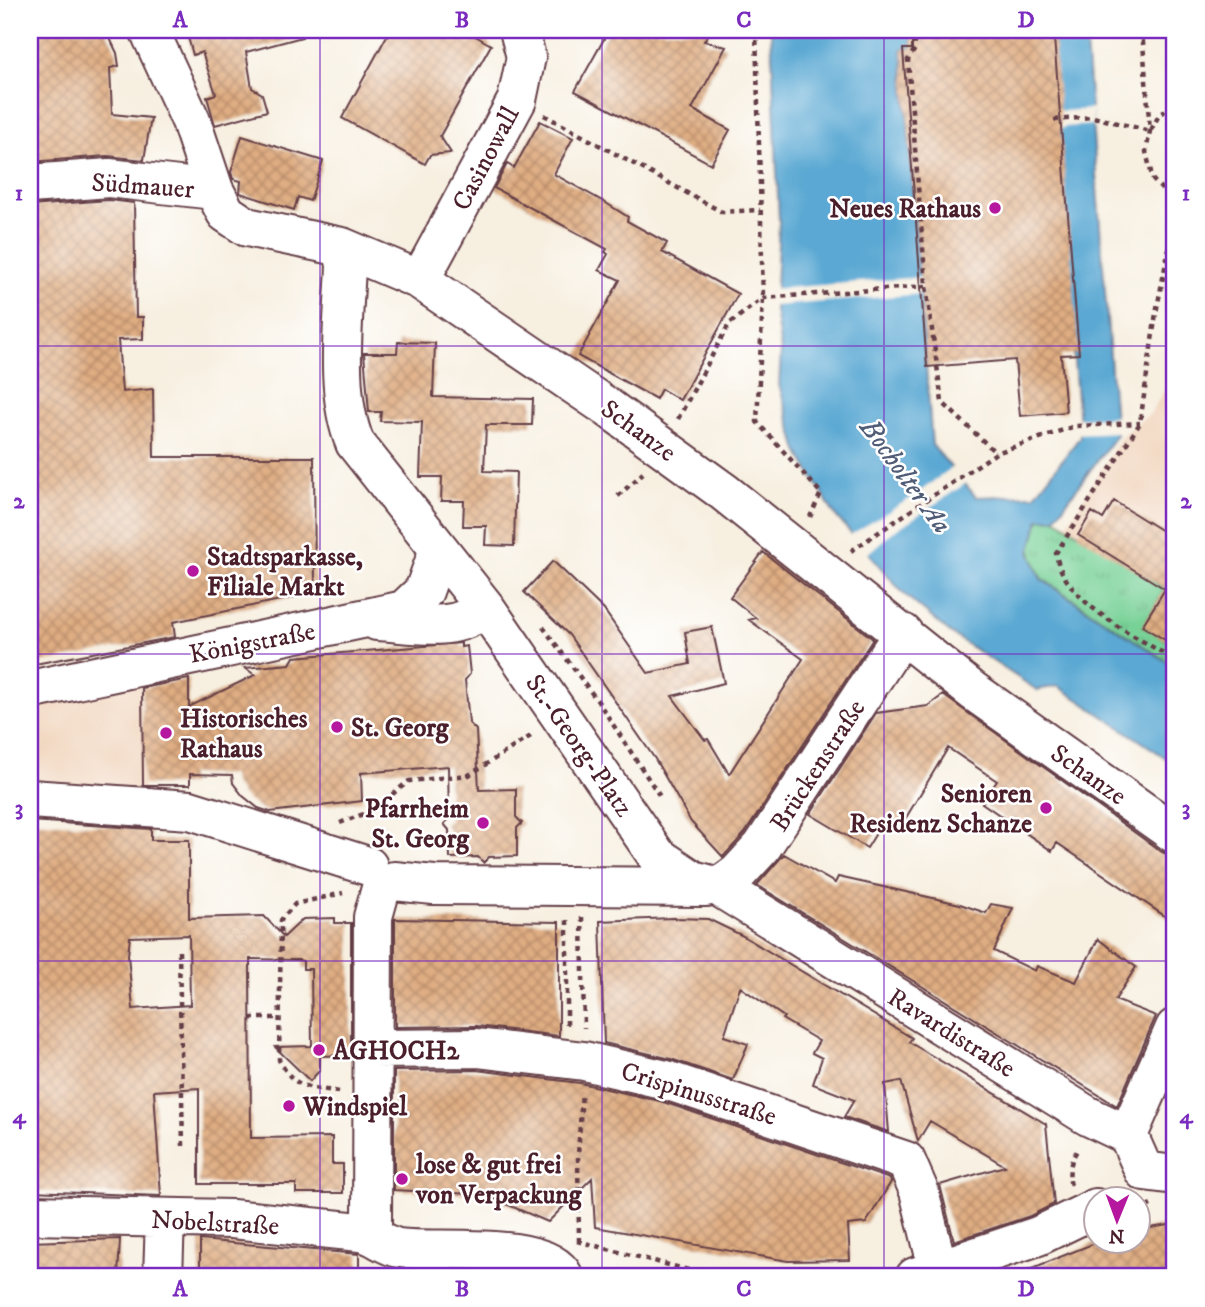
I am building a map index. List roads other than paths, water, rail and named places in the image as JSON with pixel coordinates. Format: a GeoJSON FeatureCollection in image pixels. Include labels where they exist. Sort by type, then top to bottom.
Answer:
{"type":"FeatureCollection","features":[{"type":"Feature","properties":{"kind":"street","name":"Schanze"},"geometry":{"type":"LineString","coordinates":[[149,30],[191,121],[214,190],[226,213],[247,227],[342,247],[420,280],[662,447],[796,546],[1026,730],[1175,834]]}},
{"type":"Feature","properties":{"kind":"street","name":"Casinowall"},"geometry":{"type":"LineString","coordinates":[[420,280],[517,100],[526,57],[519,30]]}},
{"type":"Feature","properties":{"kind":"street","name":"Südmauer"},"geometry":{"type":"LineString","coordinates":[[30,184],[109,178],[214,190]]}},
{"type":"Feature","properties":{"kind":"street","name":"St.-Georg-Platz"},"geometry":{"type":"LineString","coordinates":[[342,247],[346,265],[344,395],[348,426],[355,443],[485,607],[657,856],[693,880],[719,887]]}},
{"type":"Feature","properties":{"kind":"street","name":"Königstraße"},"geometry":{"type":"LineString","coordinates":[[30,690],[404,610],[424,591],[439,549]]}},
{"type":"Feature","properties":{"kind":"street"},"geometry":{"type":"LineString","coordinates":[[362,620],[458,624],[473,618],[485,607]]}},
{"type":"Feature","properties":{"kind":"street","name":"Brückenstraße"},"geometry":{"type":"LineString","coordinates":[[719,887],[738,873],[762,847],[903,633]]}},
{"type":"Feature","properties":{"kind":"street"},"geometry":{"type":"LineString","coordinates":[[30,799],[190,810],[368,866]]}},
{"type":"Feature","properties":{"kind":"street"},"geometry":{"type":"LineString","coordinates":[[399,1257],[373,1049],[373,917],[381,888],[394,881],[434,885],[719,887]]}},
{"type":"Feature","properties":{"kind":"street","name":"Ravardistraße"},"geometry":{"type":"LineString","coordinates":[[719,887],[1088,1116],[1125,1134]]}},
{"type":"Feature","properties":{"kind":"street"},"geometry":{"type":"LineString","coordinates":[[1128,1184],[1125,1134],[1175,1028]]}},
{"type":"Feature","properties":{"kind":"street","name":"Crispinusstraße"},"geometry":{"type":"LineString","coordinates":[[373,1049],[477,1048],[584,1061],[666,1080],[906,1161],[919,1191],[926,1273]]}},
{"type":"Feature","properties":{"kind":"street","name":"Nobelstraße"},"geometry":{"type":"LineString","coordinates":[[30,1215],[232,1219],[399,1257],[462,1264],[526,1266]]}},
{"type":"Feature","properties":{"kind":"street"},"geometry":{"type":"LineString","coordinates":[[926,1273],[1038,1236],[1082,1216]]}},
{"type":"Feature","properties":{"kind":"street"},"geometry":{"type":"LineString","coordinates":[[163,1277],[165,1218]]}},
{"type":"Feature","properties":{"kind":"street"},"geometry":{"type":"LineString","coordinates":[[526,1266],[548,1263],[564,1277]]}},
{"type":"Feature","properties":{"kind":"water","name":"Bocholter Aa"},"geometry":{"type":"Polygon","coordinates":[[[771,30],[911,30],[912,48],[902,49],[932,445],[976,497],[1035,495],[1080,437],[1048,30],[1085,30],[1116,435],[1055,518],[1039,519],[1030,552],[1041,579],[1175,667],[1175,764],[1058,686],[1037,690],[950,633],[903,593],[834,514],[798,451],[779,385],[781,350],[775,310],[779,221],[771,30]]]}},
{"type":"Feature","properties":{"kind":"place","name":"Neues Rathaus"},"geometry":{"type":"Point","coordinates":[995,208]}},
{"type":"Feature","properties":{"kind":"place","name":"Stadtsparkasse, Filiale Markt"},"geometry":{"type":"Point","coordinates":[193,571]}},
{"type":"Feature","properties":{"kind":"place","name":"St. Georg"},"geometry":{"type":"Point","coordinates":[337,727]}},
{"type":"Feature","properties":{"kind":"place","name":"Historisches Rathaus"},"geometry":{"type":"Point","coordinates":[166,733]}},
{"type":"Feature","properties":{"kind":"place","name":"Senioren Residenz Schanze"},"geometry":{"type":"Point","coordinates":[1046,808]}},
{"type":"Feature","properties":{"kind":"place","name":"Pfarrheim St. Georg"},"geometry":{"type":"Point","coordinates":[483,823]}},
{"type":"Feature","properties":{"kind":"place","name":"AGHOCH2"},"geometry":{"type":"Point","coordinates":[319,1050]}},
{"type":"Feature","properties":{"kind":"place","name":"Windspiel"},"geometry":{"type":"Point","coordinates":[289,1106]}},
{"type":"Feature","properties":{"kind":"place","name":"lose & gut frei von Verpackung"},"geometry":{"type":"Point","coordinates":[402,1179]}}]}
